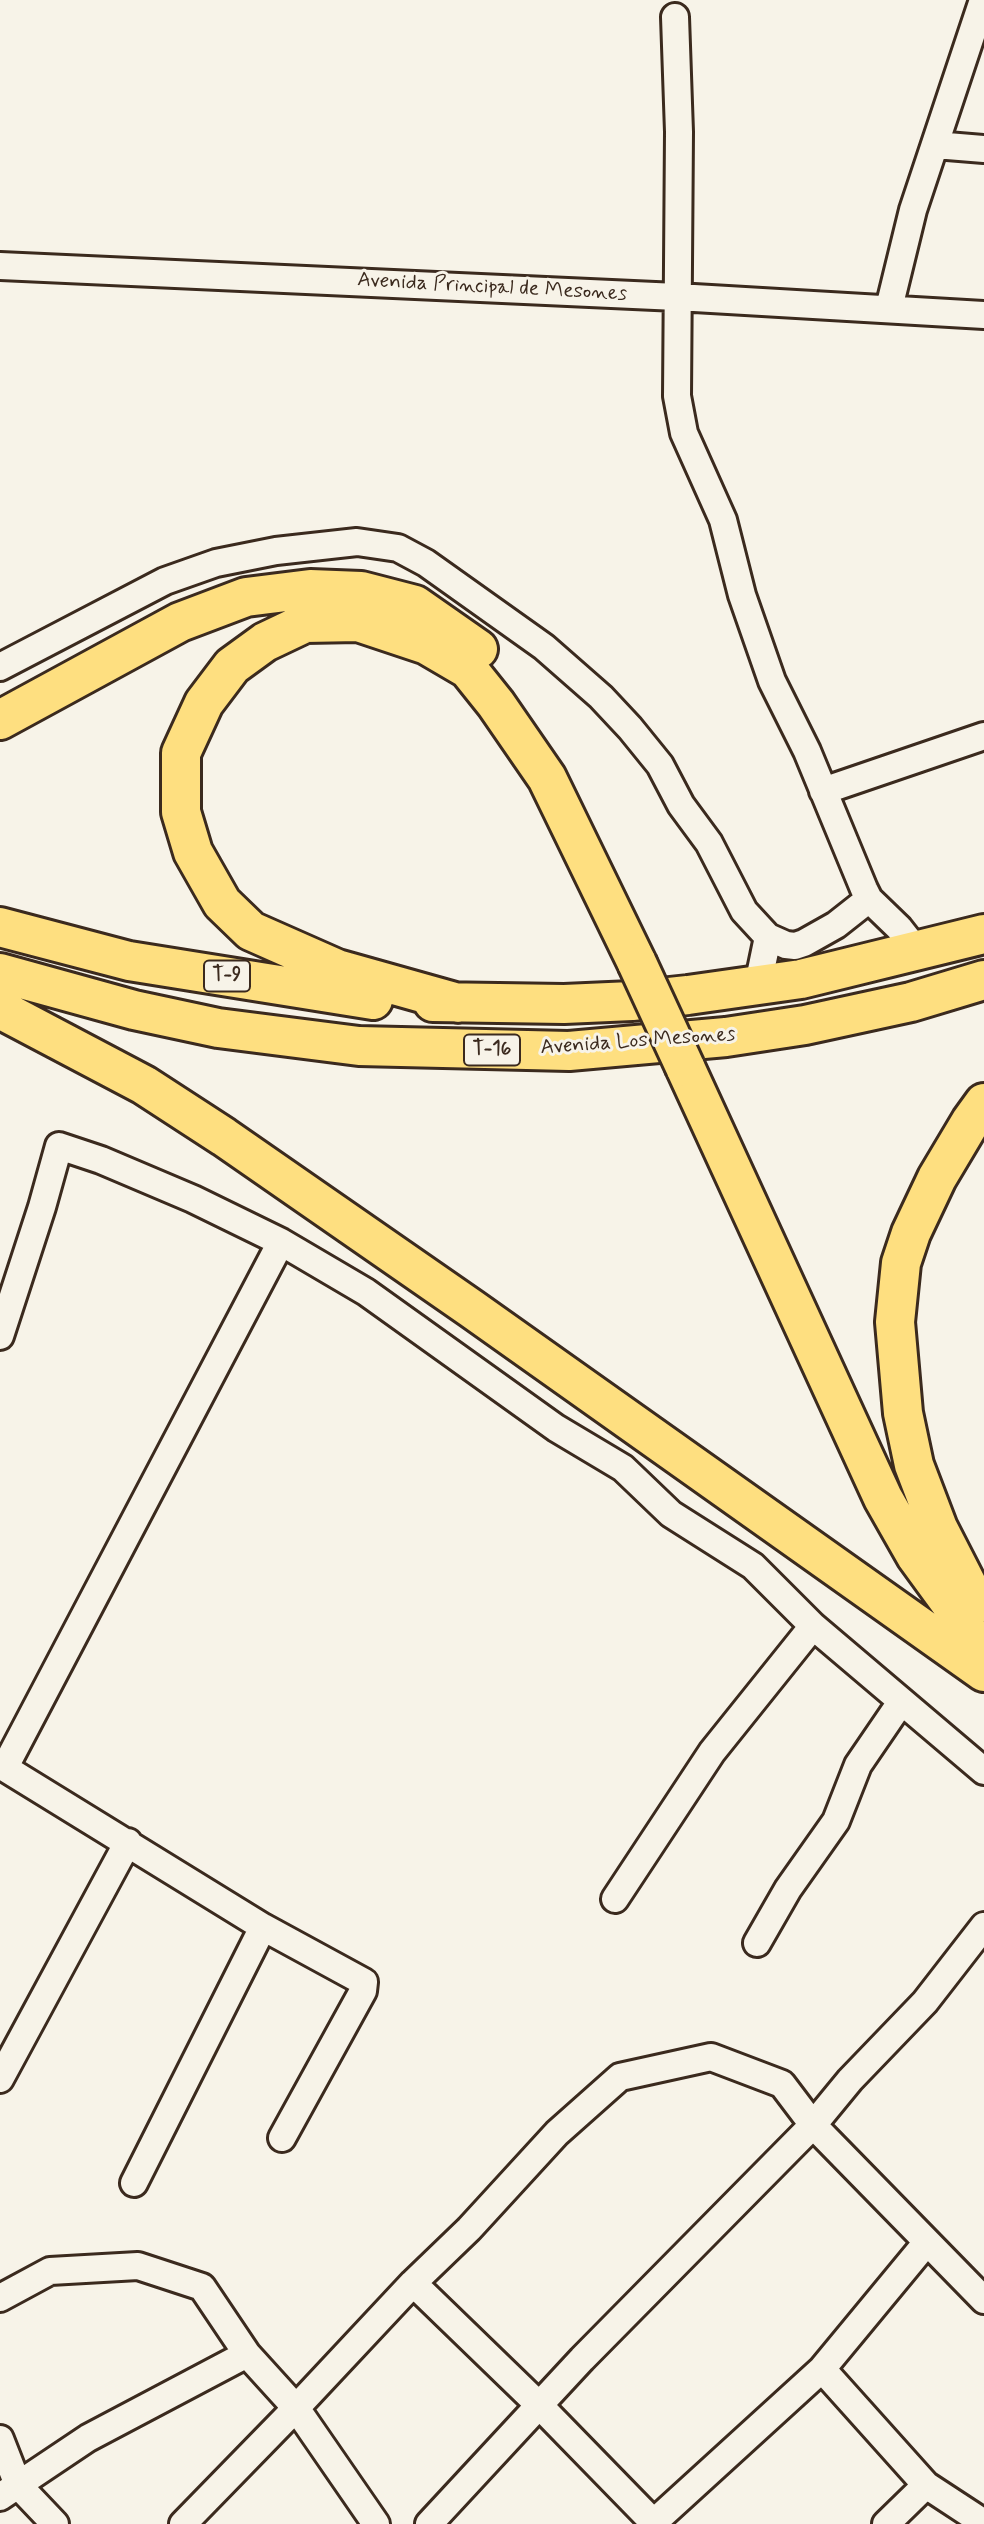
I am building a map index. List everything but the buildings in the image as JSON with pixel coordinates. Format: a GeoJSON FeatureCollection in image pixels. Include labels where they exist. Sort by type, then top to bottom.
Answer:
{"type":"FeatureCollection","features":[{"type":"Feature","properties":{"kind":"highway"},"geometry":{"type":"LineString","coordinates":[[0,719],[180,622],[246,597],[310,589],[361,591],[415,606],[475,645],[558,754],[644,962]]}},
{"type":"Feature","properties":{"kind":"highway"},"geometry":{"type":"LineString","coordinates":[[457,1003],[337,969],[251,931],[222,903],[192,852],[181,812],[181,753],[204,703],[232,666],[265,642],[305,623],[358,622],[427,645],[468,669],[496,704],[547,778],[644,962],[885,1461],[943,1565],[982,1618]]}},
{"type":"Feature","properties":{"kind":"highway","name":"Avenida Los Mesones"},"geometry":{"type":"LineString","coordinates":[[0,927],[129,961],[358,999],[564,1004],[632,1001],[801,979],[984,934]]}},
{"type":"Feature","properties":{"kind":"highway","name":"Avenida Los Mesones"},"geometry":{"type":"LineString","coordinates":[[0,973],[134,1010],[218,1028],[359,1046],[569,1051],[726,1037],[805,1025],[911,1002],[984,980]]}},
{"type":"Feature","properties":{"kind":"highway"},"geometry":{"type":"LineString","coordinates":[[0,1009],[144,1085],[224,1137],[472,1309],[984,1672]]}},
{"type":"Feature","properties":{"kind":"highway"},"geometry":{"type":"LineString","coordinates":[[982,1618],[938,1528],[914,1465],[902,1413],[895,1322],[901,1263],[911,1233],[943,1169],[984,1103]]}},
{"type":"Feature","properties":{"kind":"street"},"geometry":{"type":"LineString","coordinates":[[889,308],[914,211],[983,0]]}},
{"type":"Feature","properties":{"kind":"street"},"geometry":{"type":"LineString","coordinates":[[674,17],[679,132],[677,396],[684,433],[723,520],[742,595],[772,681],[824,791],[869,899],[899,928],[917,951]]}},
{"type":"Feature","properties":{"kind":"street"},"geometry":{"type":"LineString","coordinates":[[935,145],[984,149]]}},
{"type":"Feature","properties":{"kind":"street","name":"Avenida Principal de Mesones"},"geometry":{"type":"LineString","coordinates":[[0,267],[677,297],[984,315]]}},
{"type":"Feature","properties":{"kind":"street"},"geometry":{"type":"LineString","coordinates":[[0,667],[164,582],[216,563],[276,551],[357,542],[398,548],[426,563],[518,627],[570,668],[616,713],[660,765],[681,805],[721,863],[744,911],[768,937],[786,945],[804,943],[836,925],[869,899]]}},
{"type":"Feature","properties":{"kind":"street"},"geometry":{"type":"LineString","coordinates":[[824,791],[984,736]]}},
{"type":"Feature","properties":{"kind":"street"},"geometry":{"type":"LineString","coordinates":[[758,985],[768,937]]}},
{"type":"Feature","properties":{"kind":"street"},"geometry":{"type":"LineString","coordinates":[[0,1336],[59,1146],[193,1199],[281,1242],[366,1292],[555,1428],[622,1468],[670,1514],[754,1566],[813,1626],[984,1771]]}},
{"type":"Feature","properties":{"kind":"street"},"geometry":{"type":"LineString","coordinates":[[281,1242],[2,1766],[263,1927],[364,1982],[363,1991],[282,2138]]}},
{"type":"Feature","properties":{"kind":"street"},"geometry":{"type":"LineString","coordinates":[[615,1899],[712,1752],[813,1626]]}},
{"type":"Feature","properties":{"kind":"street"},"geometry":{"type":"LineString","coordinates":[[757,1943],[788,1889],[836,1821],[858,1765],[901,1702]]}},
{"type":"Feature","properties":{"kind":"street"},"geometry":{"type":"LineString","coordinates":[[0,2079],[128,1842]]}},
{"type":"Feature","properties":{"kind":"street"},"geometry":{"type":"LineString","coordinates":[[429,2524],[539,2405],[813,2125],[850,2080],[925,2003],[984,1926]]}},
{"type":"Feature","properties":{"kind":"street"},"geometry":{"type":"LineString","coordinates":[[134,2183],[263,1927]]}},
{"type":"Feature","properties":{"kind":"street"},"geometry":{"type":"LineString","coordinates":[[183,2524],[413,2283],[469,2229],[557,2133],[620,2077],[711,2057],[782,2084],[813,2125],[984,2300]]}},
{"type":"Feature","properties":{"kind":"street"},"geometry":{"type":"LineString","coordinates":[[413,2283],[539,2405],[653,2524],[821,2369],[927,2242]]}},
{"type":"Feature","properties":{"kind":"street"},"geometry":{"type":"LineString","coordinates":[[0,2298],[50,2271],[138,2266],[202,2287],[247,2354],[296,2408],[376,2524]]}},
{"type":"Feature","properties":{"kind":"street"},"geometry":{"type":"LineString","coordinates":[[9,2491],[88,2438],[247,2354]]}},
{"type":"Feature","properties":{"kind":"street"},"geometry":{"type":"LineString","coordinates":[[821,2369],[926,2484],[984,2523]]}},
{"type":"Feature","properties":{"kind":"street"},"geometry":{"type":"LineString","coordinates":[[0,2439],[9,2491],[55,2524]]}},
{"type":"Feature","properties":{"kind":"street"},"geometry":{"type":"LineString","coordinates":[[886,2524],[926,2484]]}}]}
